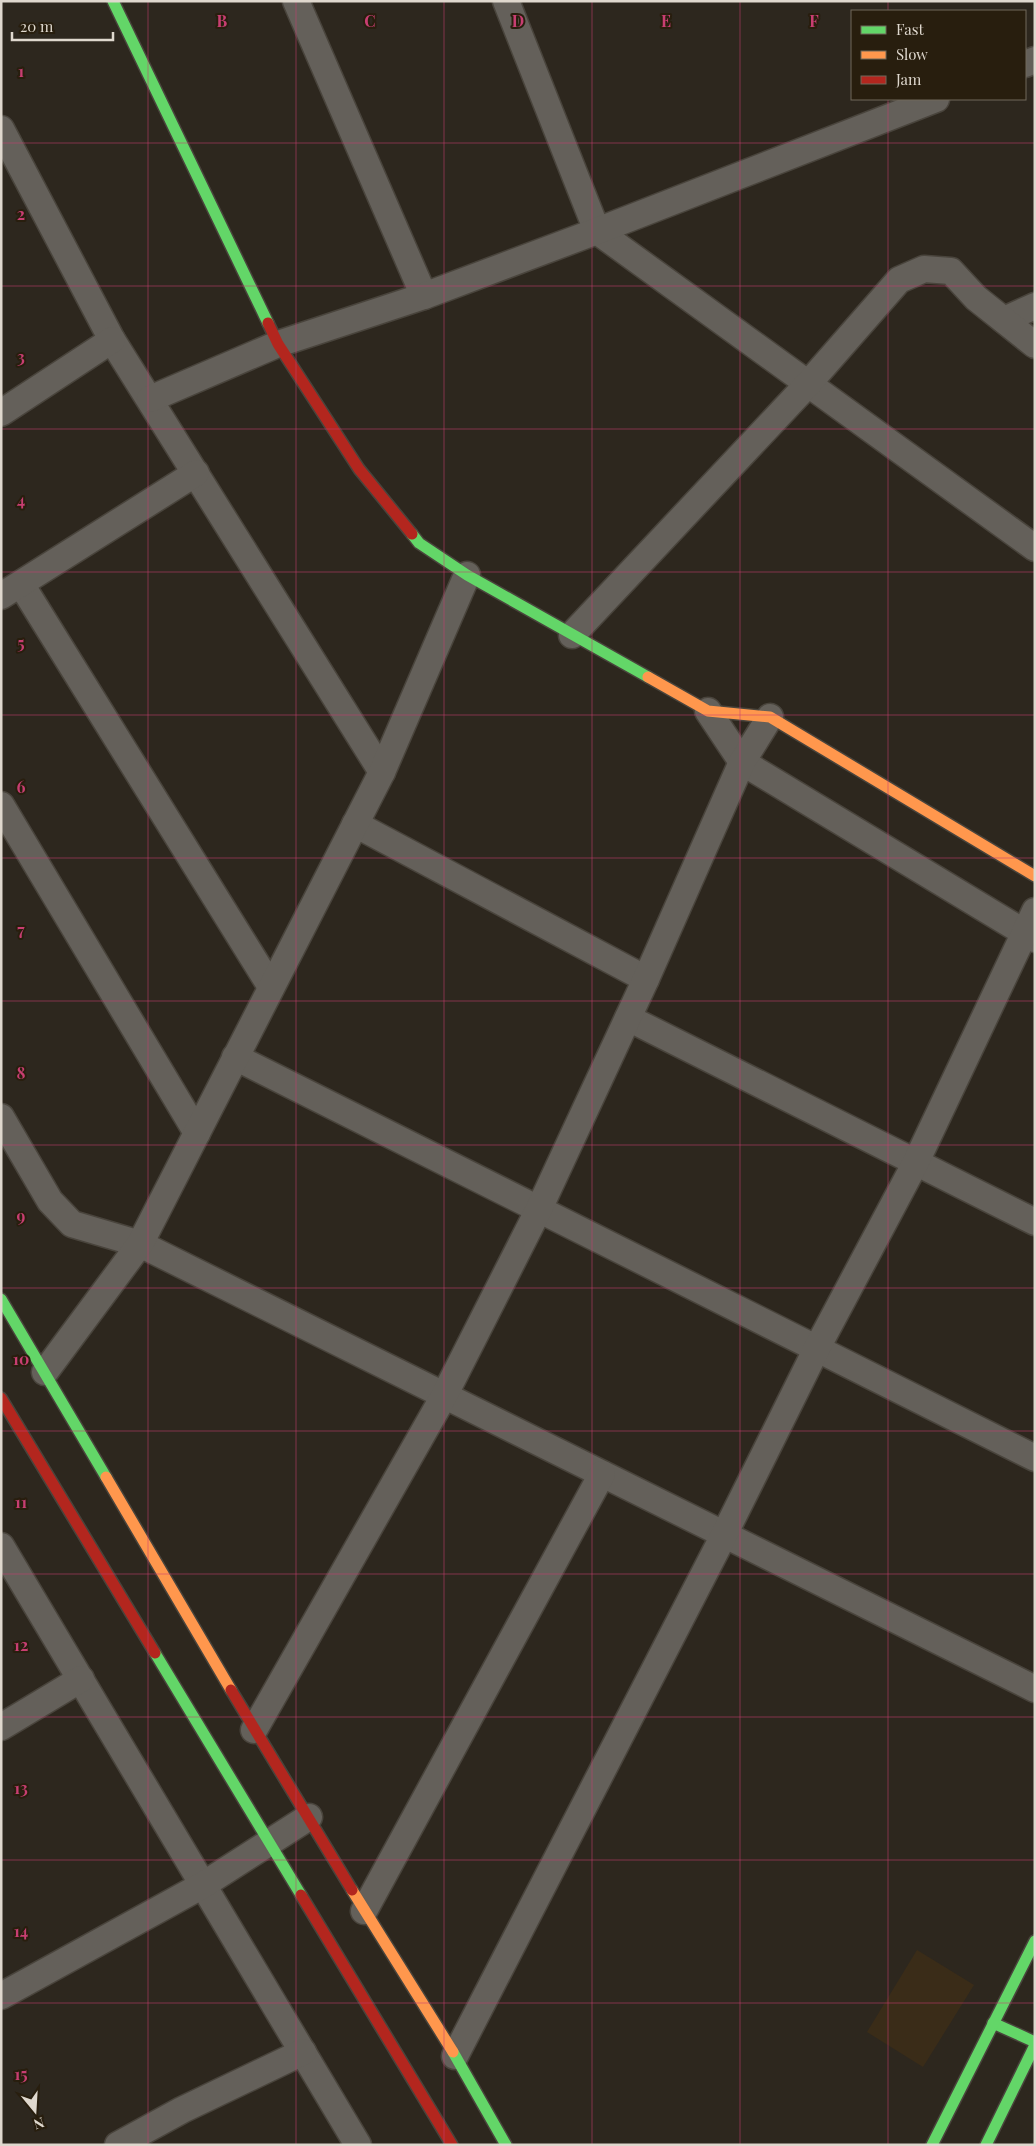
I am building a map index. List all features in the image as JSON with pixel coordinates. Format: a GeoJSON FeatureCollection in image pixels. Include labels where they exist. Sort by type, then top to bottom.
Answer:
{"type":"FeatureCollection","features":[{"type":"Feature","properties":{"kind":"main road"},"geometry":{"type":"LineString","coordinates":[[113,1],[278,344],[360,469],[419,543],[467,575],[708,711],[770,717],[1035,876]]}},
{"type":"Feature","properties":{"kind":"main road"},"geometry":{"type":"LineString","coordinates":[[1,1299],[254,1730],[309,1817],[364,1912],[456,2056],[506,2145]]}},
{"type":"Feature","properties":{"kind":"main road"},"geometry":{"type":"LineString","coordinates":[[1,1398],[452,2145]]}},
{"type":"Feature","properties":{"kind":"main road"},"geometry":{"type":"LineString","coordinates":[[932,2145],[1035,1941]]}},
{"type":"Feature","properties":{"kind":"main road"},"geometry":{"type":"LineString","coordinates":[[986,2145],[1035,2043],[993,2023]]}},
{"type":"Feature","properties":{"kind":"street"},"geometry":{"type":"LineString","coordinates":[[296,1],[424,296]]}},
{"type":"Feature","properties":{"kind":"street"},"geometry":{"type":"LineString","coordinates":[[506,1],[597,231],[1035,548]]}},
{"type":"Feature","properties":{"kind":"street"},"geometry":{"type":"LineString","coordinates":[[150,399],[278,344],[424,296],[933,100]]}},
{"type":"Feature","properties":{"kind":"street"},"geometry":{"type":"LineString","coordinates":[[1,129],[112,340],[382,772]]}},
{"type":"Feature","properties":{"kind":"street"},"geometry":{"type":"LineString","coordinates":[[572,635],[808,384],[899,280],[924,269],[950,271],[976,298],[1035,345]]}},
{"type":"Feature","properties":{"kind":"street"},"geometry":{"type":"LineString","coordinates":[[1004,320],[1035,306]]}},
{"type":"Feature","properties":{"kind":"street"},"geometry":{"type":"LineString","coordinates":[[1,413],[112,340]]}},
{"type":"Feature","properties":{"kind":"street"},"geometry":{"type":"LineString","coordinates":[[196,473],[11,590],[271,987]]}},
{"type":"Feature","properties":{"kind":"street"},"geometry":{"type":"LineString","coordinates":[[45,1372],[140,1244],[382,772],[467,575]]}},
{"type":"Feature","properties":{"kind":"street"},"geometry":{"type":"LineString","coordinates":[[456,2056],[724,1535],[817,1348],[916,1162],[1031,928],[742,762],[708,711]]}},
{"type":"Feature","properties":{"kind":"street"},"geometry":{"type":"LineString","coordinates":[[254,1730],[444,1396],[539,1210],[646,979],[742,762],[770,717]]}},
{"type":"Feature","properties":{"kind":"street"},"geometry":{"type":"LineString","coordinates":[[1,806],[197,1133]]}},
{"type":"Feature","properties":{"kind":"street"},"geometry":{"type":"LineString","coordinates":[[355,824],[646,979]]}},
{"type":"Feature","properties":{"kind":"street"},"geometry":{"type":"LineString","coordinates":[[628,1018],[1035,1222]]}},
{"type":"Feature","properties":{"kind":"street"},"geometry":{"type":"LineString","coordinates":[[235,1057],[1035,1458]]}},
{"type":"Feature","properties":{"kind":"street"},"geometry":{"type":"LineString","coordinates":[[1,1117],[50,1201],[72,1224],[140,1244],[1035,1689]]}},
{"type":"Feature","properties":{"kind":"street"},"geometry":{"type":"LineString","coordinates":[[364,1912],[602,1474]]}},
{"type":"Feature","properties":{"kind":"street"},"geometry":{"type":"LineString","coordinates":[[1,1546],[358,2145]]}},
{"type":"Feature","properties":{"kind":"street"},"geometry":{"type":"LineString","coordinates":[[1,1727],[80,1679]]}},
{"type":"Feature","properties":{"kind":"street"},"geometry":{"type":"LineString","coordinates":[[1,1996],[203,1886],[309,1817]]}},
{"type":"Feature","properties":{"kind":"street"},"geometry":{"type":"LineString","coordinates":[[118,2145],[182,2110],[302,2052]]}},
{"type":"Feature","properties":{"kind":"shaded area"},"geometry":{"type":"Polygon","coordinates":[[[917,1950],[974,1985],[923,2067],[867,2032],[917,1950]]]}},
{"type":"Feature","properties":{"kind":"traffic: fast"},"geometry":{"type":"LineString","coordinates":[[113,1],[268,323]]}},
{"type":"Feature","properties":{"kind":"traffic: fast"},"geometry":{"type":"LineString","coordinates":[[412,534],[419,543],[467,575],[648,677]]}},
{"type":"Feature","properties":{"kind":"traffic: fast"},"geometry":{"type":"LineString","coordinates":[[1,1299],[106,1477]]}},
{"type":"Feature","properties":{"kind":"traffic: fast"},"geometry":{"type":"LineString","coordinates":[[155,1653],[301,1895]]}},
{"type":"Feature","properties":{"kind":"traffic: fast"},"geometry":{"type":"LineString","coordinates":[[932,2145],[1035,1941]]}},
{"type":"Feature","properties":{"kind":"traffic: fast"},"geometry":{"type":"LineString","coordinates":[[993,2023],[1035,2042]]}},
{"type":"Feature","properties":{"kind":"traffic: fast"},"geometry":{"type":"LineString","coordinates":[[986,2145],[1035,2045]]}},
{"type":"Feature","properties":{"kind":"traffic: fast"},"geometry":{"type":"LineString","coordinates":[[453,2052],[506,2145]]}},
{"type":"Feature","properties":{"kind":"traffic: slow"},"geometry":{"type":"LineString","coordinates":[[648,677],[708,711],[770,717],[1035,876]]}},
{"type":"Feature","properties":{"kind":"traffic: slow"},"geometry":{"type":"LineString","coordinates":[[106,1477],[231,1690]]}},
{"type":"Feature","properties":{"kind":"traffic: slow"},"geometry":{"type":"LineString","coordinates":[[352,1890],[453,2052]]}},
{"type":"Feature","properties":{"kind":"traffic: jam"},"geometry":{"type":"LineString","coordinates":[[268,323],[278,344],[359,469],[412,534]]}},
{"type":"Feature","properties":{"kind":"traffic: jam"},"geometry":{"type":"LineString","coordinates":[[1,1398],[155,1653]]}},
{"type":"Feature","properties":{"kind":"traffic: jam"},"geometry":{"type":"LineString","coordinates":[[231,1690],[352,1890]]}},
{"type":"Feature","properties":{"kind":"traffic: jam"},"geometry":{"type":"LineString","coordinates":[[301,1895],[452,2145]]}}]}
